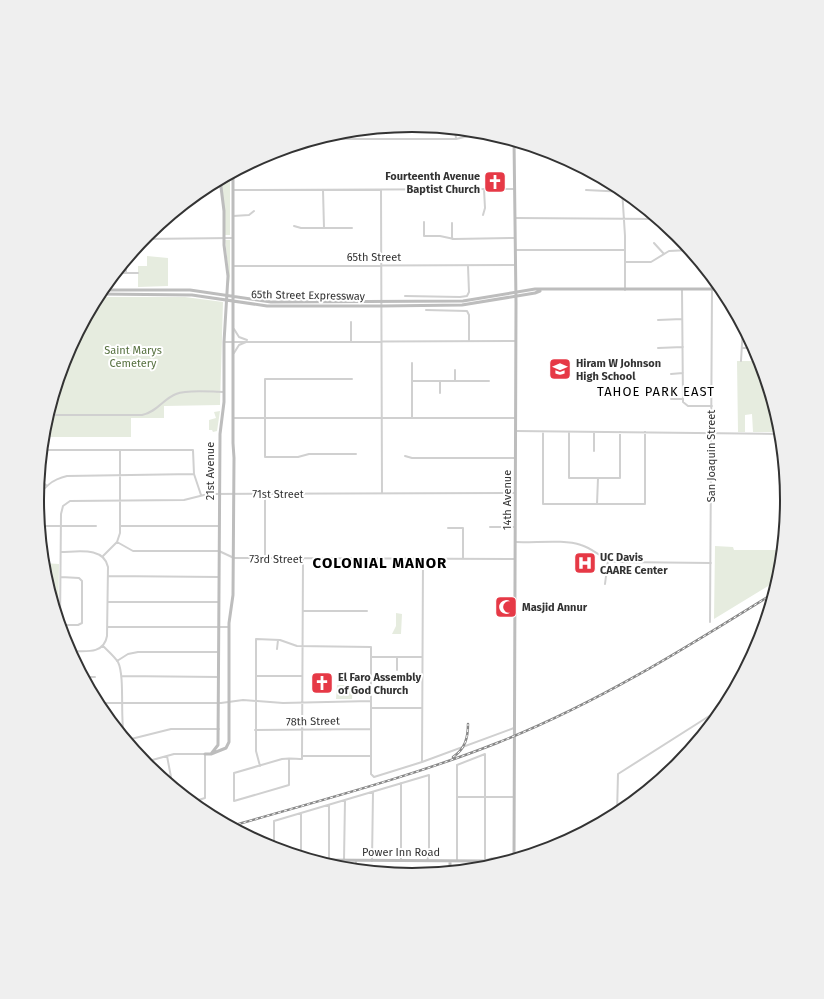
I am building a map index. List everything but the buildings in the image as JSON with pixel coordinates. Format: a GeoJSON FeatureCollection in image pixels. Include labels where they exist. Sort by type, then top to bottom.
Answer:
{"type":"FeatureCollection","features":[{"type":"Feature","properties":{"kind":"main road","name":"14th Avenue"},"geometry":{"type":"LineString","coordinates":[[514,146],[516,294],[514,853]]}},
{"type":"Feature","properties":{"kind":"main road","name":"21st Avenue"},"geometry":{"type":"LineString","coordinates":[[228,746],[229,627],[233,595],[234,558],[232,301],[233,178]]}},
{"type":"Feature","properties":{"kind":"main road","name":"21st Avenue"},"geometry":{"type":"LineString","coordinates":[[211,754],[218,748],[219,729],[220,434],[224,392],[224,342],[227,300],[224,211],[220,186]]}},
{"type":"Feature","properties":{"kind":"main road"},"geometry":{"type":"LineString","coordinates":[[516,294],[535,290],[712,289]]}},
{"type":"Feature","properties":{"kind":"main road","name":"65th Street Expressway"},"geometry":{"type":"LineString","coordinates":[[110,290],[180,290],[272,302],[463,301],[516,294]]}},
{"type":"Feature","properties":{"kind":"main road","name":"65th Street Expressway"},"geometry":{"type":"LineString","coordinates":[[107,294],[178,294],[267,306],[382,306],[462,305],[516,294]]}},
{"type":"Feature","properties":{"kind":"main road"},"geometry":{"type":"LineString","coordinates":[[218,739],[222,746],[228,746]]}},
{"type":"Feature","properties":{"kind":"main road"},"geometry":{"type":"LineString","coordinates":[[205,754],[211,754],[228,746]]}},
{"type":"Feature","properties":{"kind":"main road","name":"Power Inn Road"},"geometry":{"type":"LineString","coordinates":[[340,860],[478,861]]}},
{"type":"Feature","properties":{"kind":"main road"},"geometry":{"type":"LineString","coordinates":[[450,861],[450,865]]}},
{"type":"Feature","properties":{"kind":"street"},"geometry":{"type":"LineString","coordinates":[[456,134],[456,139]]}},
{"type":"Feature","properties":{"kind":"street"},"geometry":{"type":"LineString","coordinates":[[340,139],[456,139],[468,136]]}},
{"type":"Feature","properties":{"kind":"street"},"geometry":{"type":"LineString","coordinates":[[483,215],[484,189]]}},
{"type":"Feature","properties":{"kind":"street"},"geometry":{"type":"LineString","coordinates":[[233,190],[514,189]]}},
{"type":"Feature","properties":{"kind":"street"},"geometry":{"type":"LineString","coordinates":[[323,190],[324,228]]}},
{"type":"Feature","properties":{"kind":"street"},"geometry":{"type":"LineString","coordinates":[[382,190],[382,493]]}},
{"type":"Feature","properties":{"kind":"street"},"geometry":{"type":"LineString","coordinates":[[586,190],[611,191]]}},
{"type":"Feature","properties":{"kind":"street"},"geometry":{"type":"LineString","coordinates":[[623,199],[625,290]]}},
{"type":"Feature","properties":{"kind":"street"},"geometry":{"type":"LineString","coordinates":[[232,216],[249,215],[254,210]]}},
{"type":"Feature","properties":{"kind":"street"},"geometry":{"type":"LineString","coordinates":[[515,218],[650,219]]}},
{"type":"Feature","properties":{"kind":"street"},"geometry":{"type":"LineString","coordinates":[[424,222],[424,236],[452,238],[515,238]]}},
{"type":"Feature","properties":{"kind":"street"},"geometry":{"type":"LineString","coordinates":[[452,223],[452,238]]}},
{"type":"Feature","properties":{"kind":"street"},"geometry":{"type":"LineString","coordinates":[[294,226],[301,228],[352,228]]}},
{"type":"Feature","properties":{"kind":"street"},"geometry":{"type":"LineString","coordinates":[[152,239],[232,238]]}},
{"type":"Feature","properties":{"kind":"street"},"geometry":{"type":"LineString","coordinates":[[654,243],[664,254]]}},
{"type":"Feature","properties":{"kind":"street"},"geometry":{"type":"LineString","coordinates":[[515,250],[625,250]]}},
{"type":"Feature","properties":{"kind":"street"},"geometry":{"type":"LineString","coordinates":[[625,262],[651,262],[673,250],[682,250]]}},
{"type":"Feature","properties":{"kind":"street","name":"65th Street"},"geometry":{"type":"LineString","coordinates":[[232,266],[515,265]]}},
{"type":"Feature","properties":{"kind":"street"},"geometry":{"type":"LineString","coordinates":[[405,296],[466,296],[469,292],[468,266]]}},
{"type":"Feature","properties":{"kind":"street"},"geometry":{"type":"LineString","coordinates":[[126,268],[126,273]]}},
{"type":"Feature","properties":{"kind":"street"},"geometry":{"type":"LineString","coordinates":[[121,273],[138,273]]}},
{"type":"Feature","properties":{"kind":"street","name":"San Joaquin Street"},"geometry":{"type":"LineString","coordinates":[[710,622],[712,289]]}},
{"type":"Feature","properties":{"kind":"street"},"geometry":{"type":"LineString","coordinates":[[682,290],[682,399],[686,406],[712,406]]}},
{"type":"Feature","properties":{"kind":"street"},"geometry":{"type":"LineString","coordinates":[[426,310],[467,311],[469,315],[468,341]]}},
{"type":"Feature","properties":{"kind":"street"},"geometry":{"type":"LineString","coordinates":[[658,320],[682,320]]}},
{"type":"Feature","properties":{"kind":"street"},"geometry":{"type":"LineString","coordinates":[[351,322],[351,341]]}},
{"type":"Feature","properties":{"kind":"street"},"geometry":{"type":"LineString","coordinates":[[233,326],[239,337],[250,341]]}},
{"type":"Feature","properties":{"kind":"street"},"geometry":{"type":"LineString","coordinates":[[741,361],[743,339]]}},
{"type":"Feature","properties":{"kind":"street"},"geometry":{"type":"LineString","coordinates":[[233,356],[239,345],[250,341]]}},
{"type":"Feature","properties":{"kind":"street"},"geometry":{"type":"LineString","coordinates":[[224,342],[516,341]]}},
{"type":"Feature","properties":{"kind":"street"},"geometry":{"type":"LineString","coordinates":[[658,348],[682,347]]}},
{"type":"Feature","properties":{"kind":"street"},"geometry":{"type":"LineString","coordinates":[[412,363],[412,418]]}},
{"type":"Feature","properties":{"kind":"street"},"geometry":{"type":"LineString","coordinates":[[454,370],[455,381]]}},
{"type":"Feature","properties":{"kind":"street"},"geometry":{"type":"LineString","coordinates":[[671,374],[683,374]]}},
{"type":"Feature","properties":{"kind":"street"},"geometry":{"type":"LineString","coordinates":[[352,379],[265,379],[265,457],[298,457],[309,454],[356,454]]}},
{"type":"Feature","properties":{"kind":"street"},"geometry":{"type":"LineString","coordinates":[[412,381],[490,381]]}},
{"type":"Feature","properties":{"kind":"street"},"geometry":{"type":"LineString","coordinates":[[440,381],[440,393]]}},
{"type":"Feature","properties":{"kind":"street"},"geometry":{"type":"LineString","coordinates":[[54,415],[142,415],[155,410],[168,398],[176,394],[224,392]]}},
{"type":"Feature","properties":{"kind":"street"},"geometry":{"type":"LineString","coordinates":[[671,399],[682,399]]}},
{"type":"Feature","properties":{"kind":"street"},"geometry":{"type":"LineString","coordinates":[[233,418],[516,418]]}},
{"type":"Feature","properties":{"kind":"street"},"geometry":{"type":"LineString","coordinates":[[516,431],[774,434]]}},
{"type":"Feature","properties":{"kind":"street"},"geometry":{"type":"LineString","coordinates":[[543,432],[543,504],[645,504],[645,432]]}},
{"type":"Feature","properties":{"kind":"street"},"geometry":{"type":"LineString","coordinates":[[569,432],[569,478],[620,478],[620,432]]}},
{"type":"Feature","properties":{"kind":"street"},"geometry":{"type":"LineString","coordinates":[[594,432],[594,451]]}},
{"type":"Feature","properties":{"kind":"street"},"geometry":{"type":"LineString","coordinates":[[47,450],[193,450],[194,474],[201,495]]}},
{"type":"Feature","properties":{"kind":"street"},"geometry":{"type":"LineString","coordinates":[[103,556],[117,542],[120,536],[120,450]]}},
{"type":"Feature","properties":{"kind":"street"},"geometry":{"type":"LineString","coordinates":[[405,456],[412,458],[516,458]]}},
{"type":"Feature","properties":{"kind":"street"},"geometry":{"type":"LineString","coordinates":[[44,490],[54,481],[67,476],[194,474]]}},
{"type":"Feature","properties":{"kind":"street"},"geometry":{"type":"LineString","coordinates":[[597,504],[598,478]]}},
{"type":"Feature","properties":{"kind":"street","name":"71st Street"},"geometry":{"type":"LineString","coordinates":[[60,605],[61,511],[70,501],[187,500],[201,495],[219,494],[516,493]]}},
{"type":"Feature","properties":{"kind":"street"},"geometry":{"type":"LineString","coordinates":[[265,494],[265,559]]}},
{"type":"Feature","properties":{"kind":"street"},"geometry":{"type":"LineString","coordinates":[[45,526],[96,526]]}},
{"type":"Feature","properties":{"kind":"street"},"geometry":{"type":"LineString","coordinates":[[120,526],[219,526]]}},
{"type":"Feature","properties":{"kind":"street"},"geometry":{"type":"LineString","coordinates":[[490,527],[516,527]]}},
{"type":"Feature","properties":{"kind":"street"},"geometry":{"type":"LineString","coordinates":[[448,528],[463,528],[463,559]]}},
{"type":"Feature","properties":{"kind":"street","name":"73rd Street"},"geometry":{"type":"LineString","coordinates":[[117,542],[129,549],[137,551],[219,551],[234,558],[516,559]]}},
{"type":"Feature","properties":{"kind":"street"},"geometry":{"type":"LineString","coordinates":[[516,542],[576,543],[608,560],[617,562],[710,563]]}},
{"type":"Feature","properties":{"kind":"street"},"geometry":{"type":"LineString","coordinates":[[61,552],[93,552],[103,556],[107,563],[107,639],[103,646],[95,651],[77,651]]}},
{"type":"Feature","properties":{"kind":"street"},"geometry":{"type":"LineString","coordinates":[[289,759],[289,785],[234,801],[234,773],[289,759],[302,759],[303,559]]}},
{"type":"Feature","properties":{"kind":"street"},"geometry":{"type":"LineString","coordinates":[[422,762],[423,559]]}},
{"type":"Feature","properties":{"kind":"street"},"geometry":{"type":"LineString","coordinates":[[605,584],[608,560]]}},
{"type":"Feature","properties":{"kind":"street"},"geometry":{"type":"LineString","coordinates":[[108,576],[219,577]]}},
{"type":"Feature","properties":{"kind":"street"},"geometry":{"type":"LineString","coordinates":[[60,577],[80,578],[82,588],[82,622],[78,625],[67,626]]}},
{"type":"Feature","properties":{"kind":"street"},"geometry":{"type":"LineString","coordinates":[[108,602],[219,602]]}},
{"type":"Feature","properties":{"kind":"street"},"geometry":{"type":"LineString","coordinates":[[302,611],[367,611]]}},
{"type":"Feature","properties":{"kind":"street"},"geometry":{"type":"LineString","coordinates":[[108,627],[229,627]]}},
{"type":"Feature","properties":{"kind":"street"},"geometry":{"type":"LineString","coordinates":[[260,766],[256,751],[255,730],[256,640],[278,640],[294,646],[371,647],[372,776],[376,777],[422,762],[514,728]]}},
{"type":"Feature","properties":{"kind":"street"},"geometry":{"type":"LineString","coordinates":[[277,649],[278,640]]}},
{"type":"Feature","properties":{"kind":"street"},"geometry":{"type":"LineString","coordinates":[[103,646],[117,661],[121,676],[123,728]]}},
{"type":"Feature","properties":{"kind":"street"},"geometry":{"type":"LineString","coordinates":[[117,661],[128,654],[138,652],[219,652]]}},
{"type":"Feature","properties":{"kind":"street"},"geometry":{"type":"LineString","coordinates":[[371,657],[422,657]]}},
{"type":"Feature","properties":{"kind":"street"},"geometry":{"type":"LineString","coordinates":[[397,657],[397,670]]}},
{"type":"Feature","properties":{"kind":"street"},"geometry":{"type":"LineString","coordinates":[[121,676],[219,677]]}},
{"type":"Feature","properties":{"kind":"street"},"geometry":{"type":"LineString","coordinates":[[256,676],[302,676]]}},
{"type":"Feature","properties":{"kind":"street"},"geometry":{"type":"LineString","coordinates":[[90,677],[95,677]]}},
{"type":"Feature","properties":{"kind":"street"},"geometry":{"type":"LineString","coordinates":[[105,703],[371,701]]}},
{"type":"Feature","properties":{"kind":"street"},"geometry":{"type":"LineString","coordinates":[[371,708],[422,708]]}},
{"type":"Feature","properties":{"kind":"street"},"geometry":{"type":"LineString","coordinates":[[617,804],[618,774],[710,716]]}},
{"type":"Feature","properties":{"kind":"street"},"geometry":{"type":"LineString","coordinates":[[132,739],[171,729],[219,729]]}},
{"type":"Feature","properties":{"kind":"street","name":"78th Street"},"geometry":{"type":"LineString","coordinates":[[255,730],[371,729]]}},
{"type":"Feature","properties":{"kind":"street"},"geometry":{"type":"LineString","coordinates":[[152,760],[167,756],[205,754],[205,798],[200,799]]}},
{"type":"Feature","properties":{"kind":"street"},"geometry":{"type":"LineString","coordinates":[[457,861],[457,765],[485,754],[485,860]]}},
{"type":"Feature","properties":{"kind":"street"},"geometry":{"type":"LineString","coordinates":[[167,756],[171,777]]}},
{"type":"Feature","properties":{"kind":"street"},"geometry":{"type":"LineString","coordinates":[[302,756],[371,756]]}},
{"type":"Feature","properties":{"kind":"street"},"geometry":{"type":"LineString","coordinates":[[274,840],[274,822],[429,775],[429,854],[427,861]]}},
{"type":"Feature","properties":{"kind":"street"},"geometry":{"type":"LineString","coordinates":[[401,783],[401,861]]}},
{"type":"Feature","properties":{"kind":"street"},"geometry":{"type":"LineString","coordinates":[[372,860],[373,792]]}},
{"type":"Feature","properties":{"kind":"street"},"geometry":{"type":"LineString","coordinates":[[457,797],[514,797]]}},
{"type":"Feature","properties":{"kind":"street"},"geometry":{"type":"LineString","coordinates":[[344,860],[345,800]]}},
{"type":"Feature","properties":{"kind":"street"},"geometry":{"type":"LineString","coordinates":[[329,805],[329,858]]}},
{"type":"Feature","properties":{"kind":"street"},"geometry":{"type":"LineString","coordinates":[[301,813],[301,850]]}},
{"type":"Feature","properties":{"kind":"green space"},"geometry":{"type":"Polygon","coordinates":[[[230,180],[230,235],[225,235],[222,185],[230,180]]]}},
{"type":"Feature","properties":{"kind":"green space"},"geometry":{"type":"Polygon","coordinates":[[[225,240],[230,240],[230,284],[225,240]]]}},
{"type":"Feature","properties":{"kind":"green space"},"geometry":{"type":"Polygon","coordinates":[[[147,256],[168,258],[168,286],[138,287],[138,266],[147,266],[147,256]]]}},
{"type":"Feature","properties":{"kind":"green space","name":"Saint Marys Cemetery"},"geometry":{"type":"Polygon","coordinates":[[[105,297],[185,297],[223,302],[220,405],[164,406],[164,418],[131,418],[131,437],[49,437],[57,404],[72,359],[93,315],[105,297]]]}},
{"type":"Feature","properties":{"kind":"green space"},"geometry":{"type":"Polygon","coordinates":[[[737,361],[753,361],[767,404],[774,432],[753,432],[752,414],[745,415],[745,432],[738,432],[737,361]]]}},
{"type":"Feature","properties":{"kind":"green space"},"geometry":{"type":"Polygon","coordinates":[[[220,411],[217,431],[213,432],[212,430],[209,430],[209,420],[216,418],[214,412],[220,411]]]}},
{"type":"Feature","properties":{"kind":"green space"},"geometry":{"type":"Polygon","coordinates":[[[715,546],[733,547],[734,550],[777,550],[769,585],[714,619],[715,546]]]}},
{"type":"Feature","properties":{"kind":"green space"},"geometry":{"type":"Polygon","coordinates":[[[50,563],[59,564],[58,599],[50,563]]]}},
{"type":"Feature","properties":{"kind":"green space"},"geometry":{"type":"Polygon","coordinates":[[[396,613],[402,614],[401,634],[392,634],[396,626],[396,613]]]}},
{"type":"Feature","properties":{"kind":"green space"},"geometry":{"type":"Polygon","coordinates":[[[337,685],[353,685],[352,699],[336,699],[337,685]]]}},
{"type":"Feature","properties":{"kind":"railway"},"geometry":{"type":"LineString","coordinates":[[239,824],[366,788],[432,767],[534,728],[604,693],[673,655],[766,598]]}},
{"type":"Feature","properties":{"kind":"railway"},"geometry":{"type":"LineString","coordinates":[[453,757],[465,743],[468,724]]}},
{"type":"Feature","properties":{"kind":"place","name":"Fourteenth Avenue Baptist Church"},"geometry":{"type":"Point","coordinates":[495,182]}},
{"type":"Feature","properties":{"kind":"place","name":"Hiram W Johnson High School"},"geometry":{"type":"Point","coordinates":[560,369]}},
{"type":"Feature","properties":{"kind":"place","name":"UC Davis CAARE Center"},"geometry":{"type":"Point","coordinates":[585,563]}},
{"type":"Feature","properties":{"kind":"place","name":"Masjid Annur"},"geometry":{"type":"Point","coordinates":[506,607]}},
{"type":"Feature","properties":{"kind":"place","name":"El Faro Assembly of God Church"},"geometry":{"type":"Point","coordinates":[322,683]}},
{"type":"Feature","properties":{"kind":"district","name":"TAHOE PARK EAST"},"geometry":{"type":"Point","coordinates":[656,391]}},
{"type":"Feature","properties":{"kind":"district","name":"COLONIAL MANOR"},"geometry":{"type":"Point","coordinates":[380,563]}}]}
